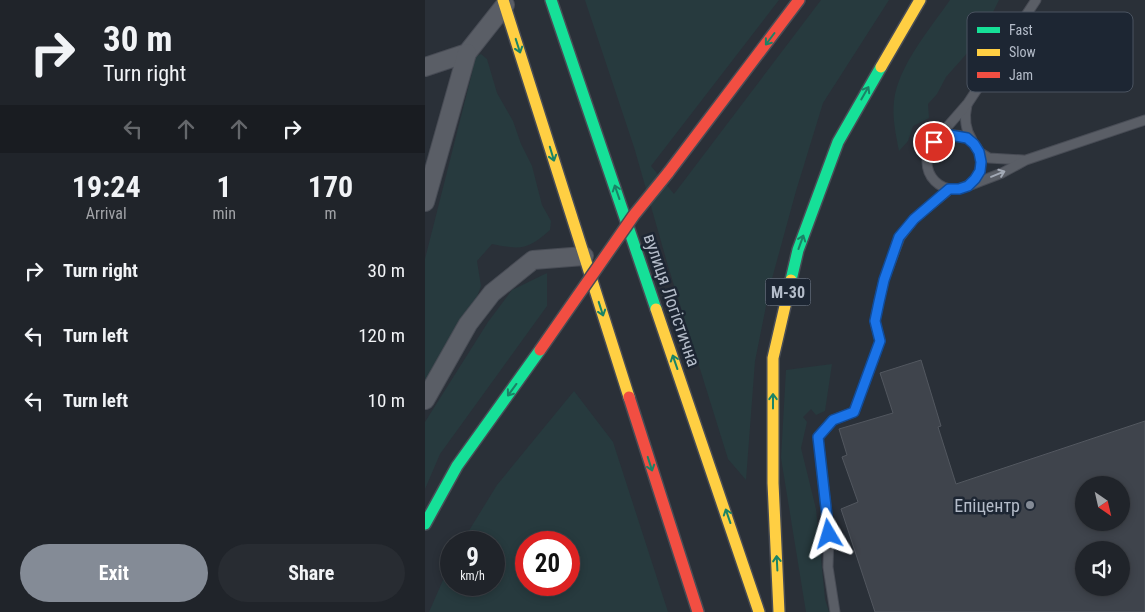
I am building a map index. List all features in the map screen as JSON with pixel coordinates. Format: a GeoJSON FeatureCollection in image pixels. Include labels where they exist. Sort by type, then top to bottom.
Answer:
{"type":"FeatureCollection","features":[{"type":"Feature","properties":{"kind":"main road","name":"вулиця Логістична"},"geometry":{"type":"LineString","coordinates":[[551,0],[759,612]]}},
{"type":"Feature","properties":{"kind":"main road"},"geometry":{"type":"LineString","coordinates":[[425,524],[457,466],[634,215],[668,174],[799,0]]}},
{"type":"Feature","properties":{"kind":"main road","name":"М-30"},"geometry":{"type":"LineString","coordinates":[[779,612],[773,483],[773,358],[795,259],[838,142],[920,0]]}},
{"type":"Feature","properties":{"kind":"main road"},"geometry":{"type":"LineString","coordinates":[[504,3],[698,612]]}},
{"type":"Feature","properties":{"kind":"street"},"geometry":{"type":"LineString","coordinates":[[426,196],[467,53],[504,3]]}},
{"type":"Feature","properties":{"kind":"street"},"geometry":{"type":"LineString","coordinates":[[425,67],[467,53]]}},
{"type":"Feature","properties":{"kind":"street"},"geometry":{"type":"LineString","coordinates":[[425,400],[469,324],[492,293],[533,260],[584,256]]}},
{"type":"Feature","properties":{"kind":"lane"},"geometry":{"type":"LineString","coordinates":[[1028,12],[1036,0]]}},
{"type":"Feature","properties":{"kind":"lane"},"geometry":{"type":"LineString","coordinates":[[975,92],[929,149],[926,166],[929,175],[941,187],[959,189],[1002,173],[1026,160],[1145,120]]}},
{"type":"Feature","properties":{"kind":"lane"},"geometry":{"type":"LineString","coordinates":[[968,102],[965,115],[967,132],[977,148],[981,162],[980,171],[968,186]]}},
{"type":"Feature","properties":{"kind":"lane"},"geometry":{"type":"LineString","coordinates":[[934,142],[950,135],[959,135],[967,138],[989,158],[1026,160]]}},
{"type":"Feature","properties":{"kind":"lane"},"geometry":{"type":"LineString","coordinates":[[835,612],[828,567],[829,534],[818,437],[833,420],[854,412],[880,341],[875,321],[884,280],[899,237],[914,219],[949,189]]}},
{"type":"Feature","properties":{"kind":"green space"},"geometry":{"type":"Polygon","coordinates":[[[585,0],[779,0],[651,166],[674,194],[821,0],[889,0],[823,103],[796,191],[770,286],[755,361],[746,480],[728,459],[668,266],[634,147],[585,0]]]}},
{"type":"Feature","properties":{"kind":"green space"},"geometry":{"type":"Polygon","coordinates":[[[950,0],[999,0],[993,12],[967,12],[967,53],[946,77],[937,94],[928,104],[929,118],[913,126],[908,141],[899,151],[894,101],[902,75],[916,48],[950,0]]]}},
{"type":"Feature","properties":{"kind":"green space"},"geometry":{"type":"Polygon","coordinates":[[[481,54],[487,59],[497,93],[513,121],[521,144],[532,166],[542,205],[551,221],[550,230],[524,247],[492,244],[477,261],[481,286],[477,297],[469,307],[454,340],[425,385],[425,259],[472,73],[474,57],[481,54]]]}},
{"type":"Feature","properties":{"kind":"green space"},"geometry":{"type":"Polygon","coordinates":[[[547,273],[547,306],[440,454],[425,489],[425,422],[488,322],[512,290],[547,273]]]}},
{"type":"Feature","properties":{"kind":"green space"},"geometry":{"type":"Polygon","coordinates":[[[832,364],[825,411],[816,415],[811,409],[803,417],[807,422],[801,448],[816,509],[825,599],[829,612],[806,612],[781,458],[786,370],[832,364]]]}},
{"type":"Feature","properties":{"kind":"green space"},"geometry":{"type":"Polygon","coordinates":[[[574,391],[613,442],[668,612],[429,612],[440,587],[440,596],[505,596],[505,531],[469,531],[497,485],[574,391]]]}},
{"type":"Feature","properties":{"kind":"building"},"geometry":{"type":"Polygon","coordinates":[[[921,360],[941,426],[938,427],[956,484],[1145,421],[1145,612],[875,612],[841,509],[858,502],[842,457],[847,455],[839,429],[893,413],[880,373],[921,360]]]}},
{"type":"Feature","properties":{"kind":"traffic: fast"},"geometry":{"type":"LineString","coordinates":[[551,0],[656,309]]}},
{"type":"Feature","properties":{"kind":"traffic: fast"},"geometry":{"type":"LineString","coordinates":[[791,280],[798,250],[838,142],[881,67]]}},
{"type":"Feature","properties":{"kind":"traffic: fast"},"geometry":{"type":"LineString","coordinates":[[425,524],[457,466],[540,350]]}},
{"type":"Feature","properties":{"kind":"traffic: slow"},"geometry":{"type":"LineString","coordinates":[[503,0],[629,397]]}},
{"type":"Feature","properties":{"kind":"traffic: slow"},"geometry":{"type":"LineString","coordinates":[[881,67],[920,0]]}},
{"type":"Feature","properties":{"kind":"traffic: slow"},"geometry":{"type":"LineString","coordinates":[[779,612],[773,483],[773,358],[791,280]]}},
{"type":"Feature","properties":{"kind":"traffic: slow"},"geometry":{"type":"LineString","coordinates":[[656,309],[759,612]]}},
{"type":"Feature","properties":{"kind":"traffic: jam"},"geometry":{"type":"LineString","coordinates":[[668,173],[799,0]]}},
{"type":"Feature","properties":{"kind":"traffic: jam"},"geometry":{"type":"LineString","coordinates":[[540,350],[634,215],[668,173]]}},
{"type":"Feature","properties":{"kind":"traffic: jam"},"geometry":{"type":"LineString","coordinates":[[629,397],[698,612]]}},
{"type":"Feature","properties":{"kind":"place","name":"Епіцентр"},"geometry":{"type":"Point","coordinates":[1030,505]}},
{"type":"Feature","properties":{"kind":"route"},"geometry":{"type":"LineString","coordinates":[[829,534],[818,437],[833,420],[854,412],[880,341],[875,321],[884,280],[899,237],[914,219],[949,189],[959,189],[968,186],[980,171],[979,152],[967,138],[959,135],[950,135],[934,142]]}}]}
